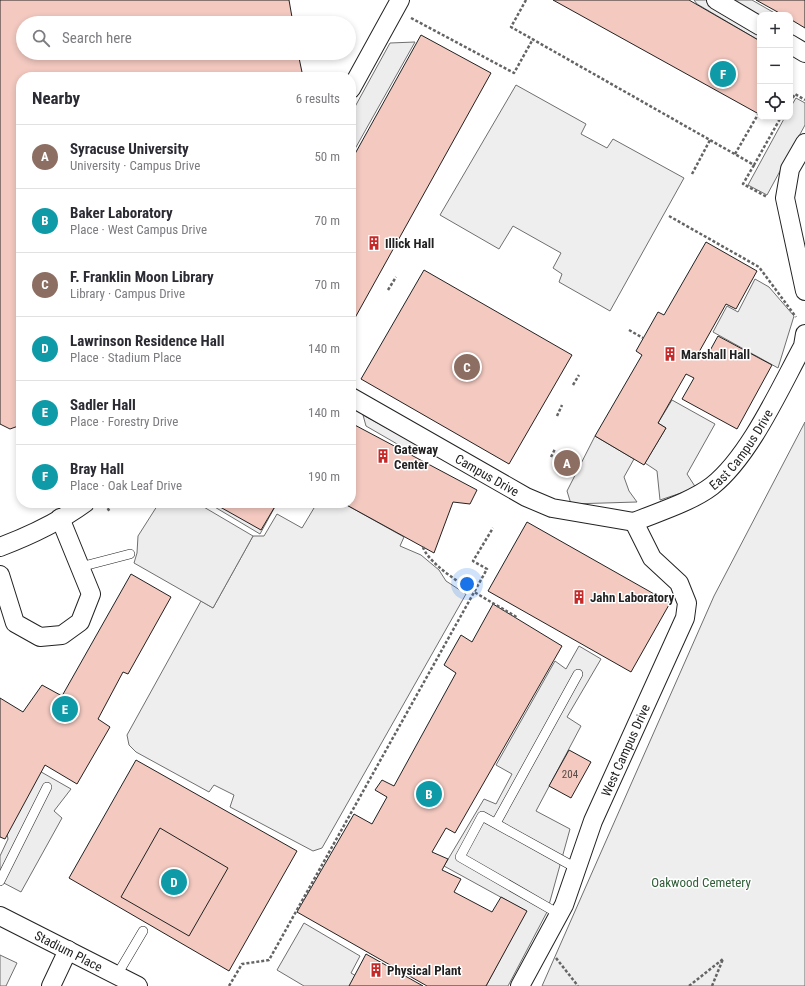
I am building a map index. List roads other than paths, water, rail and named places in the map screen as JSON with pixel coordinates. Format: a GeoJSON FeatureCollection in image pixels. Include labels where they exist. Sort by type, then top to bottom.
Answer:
{"type":"FeatureCollection","features":[{"type":"Feature","properties":{"kind":"street"},"geometry":{"type":"LineString","coordinates":[[716,0],[757,24]]}},
{"type":"Feature","properties":{"kind":"street"},"geometry":{"type":"LineString","coordinates":[[356,80],[398,4]]}},
{"type":"Feature","properties":{"kind":"street"},"geometry":{"type":"LineString","coordinates":[[793,46],[805,53]]}},
{"type":"Feature","properties":{"kind":"street"},"geometry":{"type":"LineString","coordinates":[[805,143],[790,169],[785,198],[805,292]]}},
{"type":"Feature","properties":{"kind":"street","name":"East Campus Drive"},"geometry":{"type":"LineString","coordinates":[[634,522],[711,486],[729,469],[757,431],[803,346],[801,327]]}},
{"type":"Feature","properties":{"kind":"street","name":"Campus Drive"},"geometry":{"type":"LineString","coordinates":[[356,400],[526,496],[552,508],[634,522]]}},
{"type":"Feature","properties":{"kind":"street"},"geometry":{"type":"LineString","coordinates":[[0,547],[22,539],[77,508]]}},
{"type":"Feature","properties":{"kind":"street"},"geometry":{"type":"LineString","coordinates":[[0,575],[15,623],[40,637],[62,635],[80,622],[91,594],[60,518]]}},
{"type":"Feature","properties":{"kind":"street","name":"West Campus Drive"},"geometry":{"type":"LineString","coordinates":[[520,986],[559,914],[593,821],[685,618],[687,603],[679,583],[652,558],[634,522]]}},
{"type":"Feature","properties":{"kind":"street","name":"Stadium Place"},"geometry":{"type":"LineString","coordinates":[[0,916],[138,986]]}},
{"type":"Feature","properties":{"kind":"street"},"geometry":{"type":"LineString","coordinates":[[51,986],[68,950]]}},
{"type":"Feature","properties":{"kind":"lane"},"geometry":{"type":"LineString","coordinates":[[80,567],[130,554]]}},
{"type":"Feature","properties":{"kind":"lane"},"geometry":{"type":"LineString","coordinates":[[496,824],[578,674]]}},
{"type":"Feature","properties":{"kind":"lane"},"geometry":{"type":"LineString","coordinates":[[0,881],[47,787]]}},
{"type":"Feature","properties":{"kind":"lane"},"geometry":{"type":"LineString","coordinates":[[559,914],[460,857],[482,816],[576,868]]}},
{"type":"Feature","properties":{"kind":"lane"},"geometry":{"type":"LineString","coordinates":[[117,975],[143,931]]}},
{"type":"Feature","properties":{"kind":"place","name":"Bray Hall"},"geometry":{"type":"Point","coordinates":[723,74]}},
{"type":"Feature","properties":{"kind":"place","name":"Illick Hall"},"geometry":{"type":"Point","coordinates":[374,243]}},
{"type":"Feature","properties":{"kind":"place","name":"Marshall Hall"},"geometry":{"type":"Point","coordinates":[670,354]}},
{"type":"Feature","properties":{"kind":"place","name":"F. Franklin Moon Library"},"geometry":{"type":"Point","coordinates":[467,367]}},
{"type":"Feature","properties":{"kind":"place","name":"Gateway Center"},"geometry":{"type":"Point","coordinates":[383,456]}},
{"type":"Feature","properties":{"kind":"place","name":"Syracuse University"},"geometry":{"type":"Point","coordinates":[567,463]}},
{"type":"Feature","properties":{"kind":"place","name":"Jahn Laboratory"},"geometry":{"type":"Point","coordinates":[579,597]}},
{"type":"Feature","properties":{"kind":"place","name":"Sadler Hall"},"geometry":{"type":"Point","coordinates":[65,709]}},
{"type":"Feature","properties":{"kind":"place","name":"Baker Laboratory"},"geometry":{"type":"Point","coordinates":[429,794]}},
{"type":"Feature","properties":{"kind":"place","name":"Lawrinson Residence Hall"},"geometry":{"type":"Point","coordinates":[174,882]}},
{"type":"Feature","properties":{"kind":"place","name":"Physical Plant"},"geometry":{"type":"Point","coordinates":[376,970]}},
{"type":"Feature","properties":{"kind":"park label","name":"Oakwood Cemetery"},"geometry":{"type":"Point","coordinates":[701,882]}}]}
